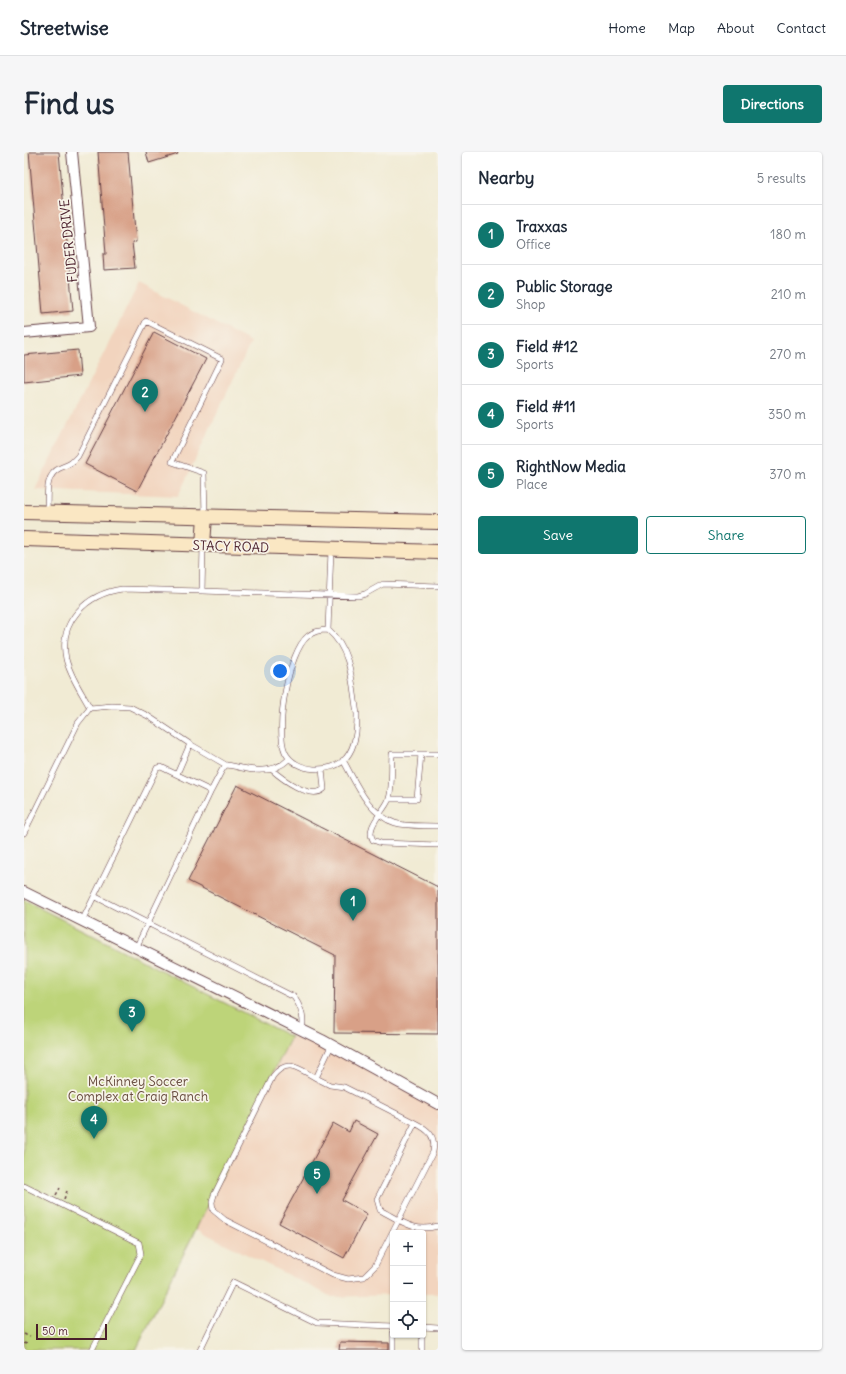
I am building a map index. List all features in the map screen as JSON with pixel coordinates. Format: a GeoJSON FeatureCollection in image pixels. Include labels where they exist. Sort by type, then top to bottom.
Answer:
{"type":"FeatureCollection","features":[{"type":"Feature","properties":{"kind":"main road"},"geometry":{"type":"LineString","coordinates":[[24,512],[438,522]]}},
{"type":"Feature","properties":{"kind":"main road"},"geometry":{"type":"LineString","coordinates":[[203,545],[205,516]]}},
{"type":"Feature","properties":{"kind":"main road","name":"STACY ROAD"},"geometry":{"type":"LineString","coordinates":[[24,539],[438,552]]}},
{"type":"Feature","properties":{"kind":"street","name":"FUDER DRIVE"},"geometry":{"type":"LineString","coordinates":[[24,333],[89,327],[72,152]]}},
{"type":"Feature","properties":{"kind":"street"},"geometry":{"type":"LineString","coordinates":[[24,892],[302,1030],[438,1104]]}},
{"type":"Feature","properties":{"kind":"lane"},"geometry":{"type":"LineString","coordinates":[[47,512],[49,480],[52,473],[59,468],[70,465],[78,456],[146,321],[222,359],[172,462],[204,473],[205,516]]}},
{"type":"Feature","properties":{"kind":"lane"},"geometry":{"type":"LineString","coordinates":[[202,591],[203,545]]}},
{"type":"Feature","properties":{"kind":"lane"},"geometry":{"type":"LineString","coordinates":[[328,630],[331,549]]}},
{"type":"Feature","properties":{"kind":"lane"},"geometry":{"type":"LineString","coordinates":[[90,708],[70,671],[66,658],[66,634],[72,619],[82,606],[95,596],[116,590],[358,596],[365,594],[383,584],[438,586]]}},
{"type":"Feature","properties":{"kind":"lane"},"geometry":{"type":"LineString","coordinates":[[318,630],[328,630],[338,638],[346,654],[357,714],[356,736],[352,748],[343,760],[335,766],[322,769],[308,768],[289,759],[282,742],[281,731],[283,703],[287,681],[300,648],[307,637],[318,630]]}},
{"type":"Feature","properties":{"kind":"lane"},"geometry":{"type":"LineString","coordinates":[[24,833],[78,723],[90,708],[112,706],[130,707],[148,716],[190,744],[226,765],[252,770],[271,769],[282,766],[289,759]]}},
{"type":"Feature","properties":{"kind":"lane"},"geometry":{"type":"LineString","coordinates":[[176,774],[190,744]]}},
{"type":"Feature","properties":{"kind":"lane"},"geometry":{"type":"LineString","coordinates":[[438,754],[392,754],[390,799],[370,832],[373,840],[381,843],[438,845]]}},
{"type":"Feature","properties":{"kind":"lane"},"geometry":{"type":"LineString","coordinates":[[390,799],[417,799],[422,754]]}},
{"type":"Feature","properties":{"kind":"lane"},"geometry":{"type":"LineString","coordinates":[[343,760],[366,801],[380,815],[396,824],[438,826]]}},
{"type":"Feature","properties":{"kind":"lane"},"geometry":{"type":"LineString","coordinates":[[136,948],[211,791],[226,765]]}},
{"type":"Feature","properties":{"kind":"lane"},"geometry":{"type":"LineString","coordinates":[[82,921],[157,768],[161,767],[211,791]]}},
{"type":"Feature","properties":{"kind":"lane"},"geometry":{"type":"LineString","coordinates":[[271,769],[290,784],[316,792],[324,789],[322,769]]}},
{"type":"Feature","properties":{"kind":"lane"},"geometry":{"type":"LineString","coordinates":[[94,896],[294,997],[301,1008],[304,1022],[302,1030]]}},
{"type":"Feature","properties":{"kind":"lane"},"geometry":{"type":"LineString","coordinates":[[316,1078],[331,1046]]}},
{"type":"Feature","properties":{"kind":"lane"},"geometry":{"type":"LineString","coordinates":[[285,1066],[292,1066],[330,1085],[344,1087],[415,1123],[428,1130],[432,1136],[434,1144],[433,1152],[399,1220],[370,1272],[364,1277],[348,1279],[326,1272],[225,1220],[213,1210],[212,1202],[214,1194],[273,1076],[279,1069],[285,1066]]}},
{"type":"Feature","properties":{"kind":"lane"},"geometry":{"type":"LineString","coordinates":[[415,1123],[377,1199],[380,1210],[418,1229],[428,1229],[438,1226]]}},
{"type":"Feature","properties":{"kind":"lane"},"geometry":{"type":"LineString","coordinates":[[24,1186],[139,1244],[141,1254],[92,1350]]}},
{"type":"Feature","properties":{"kind":"lane"},"geometry":{"type":"LineString","coordinates":[[200,1350],[233,1282],[317,1323],[390,1326]]}},
{"type":"Feature","properties":{"kind":"lane"},"geometry":{"type":"LineString","coordinates":[[426,1327],[438,1328]]}},
{"type":"Feature","properties":{"kind":"lane"},"geometry":{"type":"LineString","coordinates":[[393,1338],[393,1350]]}},
{"type":"Feature","properties":{"kind":"lane"},"geometry":{"type":"LineString","coordinates":[[422,1338],[422,1350]]}},
{"type":"Feature","properties":{"kind":"path"},"geometry":{"type":"LineString","coordinates":[[55,1196],[60,1188]]}},
{"type":"Feature","properties":{"kind":"path"},"geometry":{"type":"LineString","coordinates":[[63,1200],[67,1192]]}},
{"type":"Feature","properties":{"kind":"path"},"geometry":{"type":"LineString","coordinates":[[24,1334],[30,1337]]}},
{"type":"Feature","properties":{"kind":"shaded area"},"geometry":{"type":"Polygon","coordinates":[[[139,283],[251,342],[178,496],[35,490],[139,283]]]}},
{"type":"Feature","properties":{"kind":"shaded area"},"geometry":{"type":"Polygon","coordinates":[[[291,1037],[331,1046],[438,1104],[438,1294],[426,1294],[426,1230],[390,1230],[390,1295],[332,1297],[196,1229],[291,1037]]]}},
{"type":"Feature","properties":{"kind":"green space","name":"McKinney Soccer Complex at Craig Ranch"},"geometry":{"type":"Polygon","coordinates":[[[24,900],[291,1037],[136,1350],[24,1350],[24,900]]]}},
{"type":"Feature","properties":{"kind":"building"},"geometry":{"type":"Polygon","coordinates":[[[29,152],[59,152],[73,311],[43,314],[29,152]]]}},
{"type":"Feature","properties":{"kind":"building"},"geometry":{"type":"Polygon","coordinates":[[[98,152],[128,152],[136,242],[132,243],[135,268],[104,270],[103,254],[106,254],[98,152]]]}},
{"type":"Feature","properties":{"kind":"building"},"geometry":{"type":"Polygon","coordinates":[[[146,152],[177,152],[178,154],[149,163],[146,152]]]}},
{"type":"Feature","properties":{"kind":"building"},"geometry":{"type":"Polygon","coordinates":[[[154,332],[206,359],[137,491],[85,464],[154,332]]]}},
{"type":"Feature","properties":{"kind":"building"},"geometry":{"type":"Polygon","coordinates":[[[78,350],[80,376],[24,382],[24,355],[78,350]]]}},
{"type":"Feature","properties":{"kind":"building"},"geometry":{"type":"Polygon","coordinates":[[[237,785],[438,887],[438,1034],[334,1033],[335,955],[188,881],[237,785]]]}},
{"type":"Feature","properties":{"kind":"building"},"geometry":{"type":"Polygon","coordinates":[[[354,1121],[378,1134],[342,1200],[367,1214],[344,1258],[279,1223],[333,1123],[349,1132],[354,1121]]]}},
{"type":"Feature","properties":{"kind":"building"},"geometry":{"type":"Polygon","coordinates":[[[340,1342],[389,1343],[389,1350],[339,1350],[340,1342]]]}},
{"type":"Feature","properties":{"kind":"place","name":"Public Storage"},"geometry":{"type":"Point","coordinates":[145,412]}},
{"type":"Feature","properties":{"kind":"place","name":"Traxxas"},"geometry":{"type":"Point","coordinates":[353,921]}},
{"type":"Feature","properties":{"kind":"place","name":"Field #12"},"geometry":{"type":"Point","coordinates":[132,1032]}},
{"type":"Feature","properties":{"kind":"place","name":"Field #11"},"geometry":{"type":"Point","coordinates":[94,1139]}},
{"type":"Feature","properties":{"kind":"place","name":"RightNow Media"},"geometry":{"type":"Point","coordinates":[317,1194]}}]}
